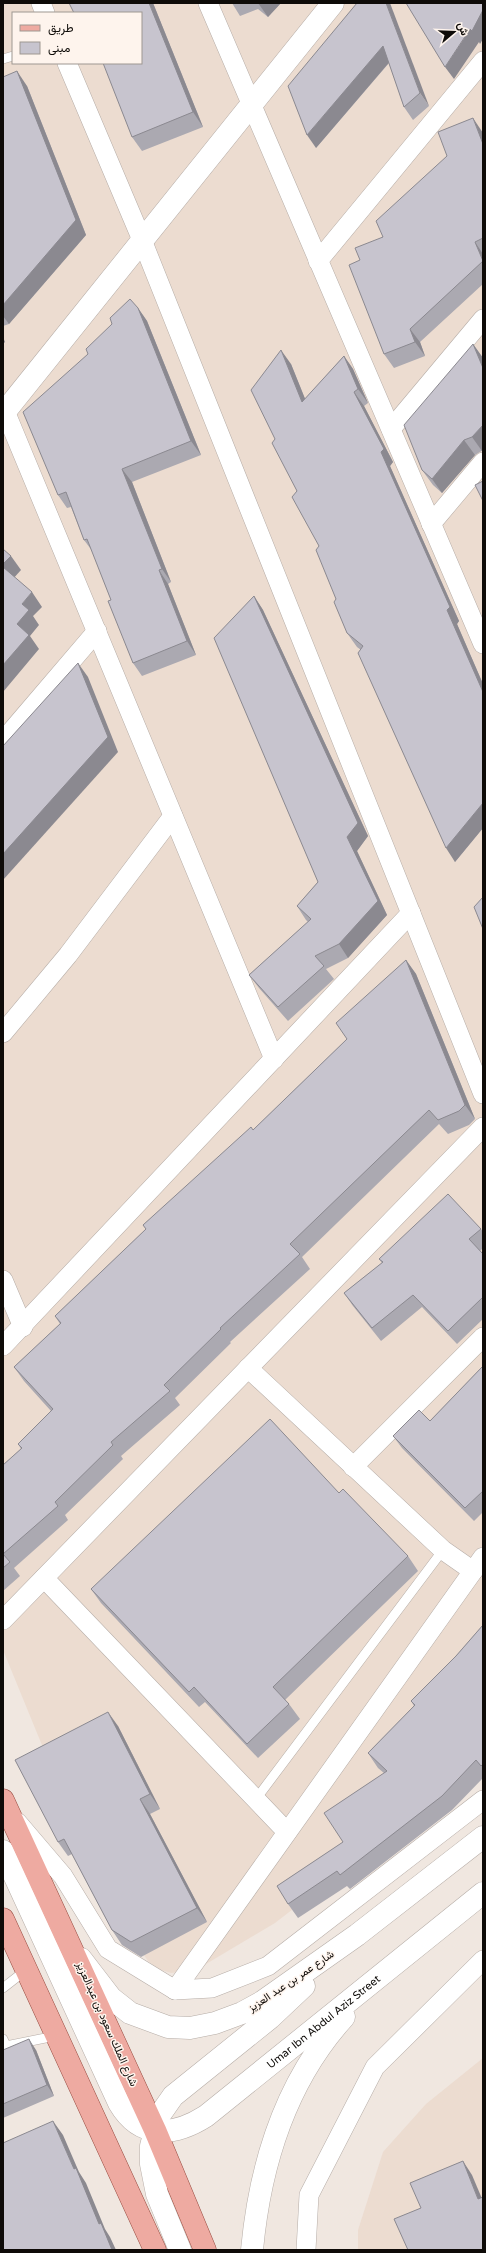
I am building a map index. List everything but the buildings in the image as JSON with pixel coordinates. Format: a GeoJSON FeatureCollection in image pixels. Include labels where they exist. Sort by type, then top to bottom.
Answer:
{"type":"FeatureCollection","features":[{"type":"Feature","properties":{"kind":"main road"},"geometry":{"type":"LineString","coordinates":[[4,412],[333,3]]}},
{"type":"Feature","properties":{"kind":"main road","name":"شارع الملك سعود بن عبدالعزيز"},"geometry":{"type":"LineString","coordinates":[[5,1805],[72,1947],[155,2130],[205,2250]]}},
{"type":"Feature","properties":{"kind":"main road","name":"شارع عمر بن عبد العزيز"},"geometry":{"type":"LineString","coordinates":[[72,1947],[111,1998],[130,2013],[168,2027],[190,2028],[235,2016],[262,2002],[357,1935],[483,1837]]}},
{"type":"Feature","properties":{"kind":"main road","name":"Umar Ibn Abdul Aziz Street"},"geometry":{"type":"LineString","coordinates":[[3,1851],[119,2103],[127,2117],[143,2127],[155,2130],[177,2131],[192,2125],[206,2116],[483,1893]]}},
{"type":"Feature","properties":{"kind":"main road"},"geometry":{"type":"LineString","coordinates":[[5,1931],[26,1970],[55,2036],[155,2250]]}},
{"type":"Feature","properties":{"kind":"main road"},"geometry":{"type":"LineString","coordinates":[[180,2250],[157,2194],[151,2164],[151,2146],[159,2116],[173,2096],[270,2018],[357,1935]]}},
{"type":"Feature","properties":{"kind":"main road"},"geometry":{"type":"LineString","coordinates":[[252,2250],[259,2192],[269,2152],[280,2122],[304,2072],[330,2033],[385,1972]]}},
{"type":"Feature","properties":{"kind":"street"},"geometry":{"type":"LineString","coordinates":[[208,3],[483,644]]}},
{"type":"Feature","properties":{"kind":"street"},"geometry":{"type":"LineString","coordinates":[[66,64],[142,240],[483,1094]]}},
{"type":"Feature","properties":{"kind":"street"},"geometry":{"type":"LineString","coordinates":[[318,260],[481,71]]}},
{"type":"Feature","properties":{"kind":"street"},"geometry":{"type":"LineString","coordinates":[[391,429],[483,319]]}},
{"type":"Feature","properties":{"kind":"street"},"geometry":{"type":"LineString","coordinates":[[4,412],[97,631],[274,1059]]}},
{"type":"Feature","properties":{"kind":"street"},"geometry":{"type":"LineString","coordinates":[[431,524],[483,462]]}},
{"type":"Feature","properties":{"kind":"street"},"geometry":{"type":"LineString","coordinates":[[3,741],[97,631]]}},
{"type":"Feature","properties":{"kind":"street"},"geometry":{"type":"LineString","coordinates":[[3,1032],[68,955],[173,816]]}},
{"type":"Feature","properties":{"kind":"street"},"geometry":{"type":"LineString","coordinates":[[3,1346],[23,1327],[411,913]]}},
{"type":"Feature","properties":{"kind":"street"},"geometry":{"type":"LineString","coordinates":[[3,1620],[483,1127]]}},
{"type":"Feature","properties":{"kind":"street"},"geometry":{"type":"LineString","coordinates":[[3,1280],[23,1327]]}},
{"type":"Feature","properties":{"kind":"street"},"geometry":{"type":"LineString","coordinates":[[353,1467],[483,1337]]}},
{"type":"Feature","properties":{"kind":"street"},"geometry":{"type":"LineString","coordinates":[[175,1990],[478,1564],[443,1550],[248,1368]]}},
{"type":"Feature","properties":{"kind":"street"},"geometry":{"type":"LineString","coordinates":[[44,1578],[288,1832]]}},
{"type":"Feature","properties":{"kind":"street"},"geometry":{"type":"LineString","coordinates":[[5,1805],[64,1876],[108,1949],[175,1990],[212,1988],[268,1966],[483,1800]]}},
{"type":"Feature","properties":{"kind":"street"},"geometry":{"type":"LineString","coordinates":[[306,2250],[309,2195],[375,2067],[483,1960]]}},
{"type":"Feature","properties":{"kind":"lane"},"geometry":{"type":"LineString","coordinates":[[256,1799],[443,1550]]}},
{"type":"Feature","properties":{"kind":"lane"},"geometry":{"type":"LineString","coordinates":[[3,1988],[26,1970]]}},
{"type":"Feature","properties":{"kind":"lane"},"geometry":{"type":"LineString","coordinates":[[4,2044],[55,2036]]}},
{"type":"Feature","properties":{"kind":"shaded area"},"geometry":{"type":"Polygon","coordinates":[[[3,3],[483,3],[483,1762],[275,1923],[196,1970],[171,1973],[158,1969],[148,1961],[105,1899],[3,1650],[3,3]]]}},
{"type":"Feature","properties":{"kind":"shaded area"},"geometry":{"type":"Polygon","coordinates":[[[483,2058],[483,2250],[358,2250],[358,2230],[383,2152],[426,2104],[483,2058]]]}}]}
